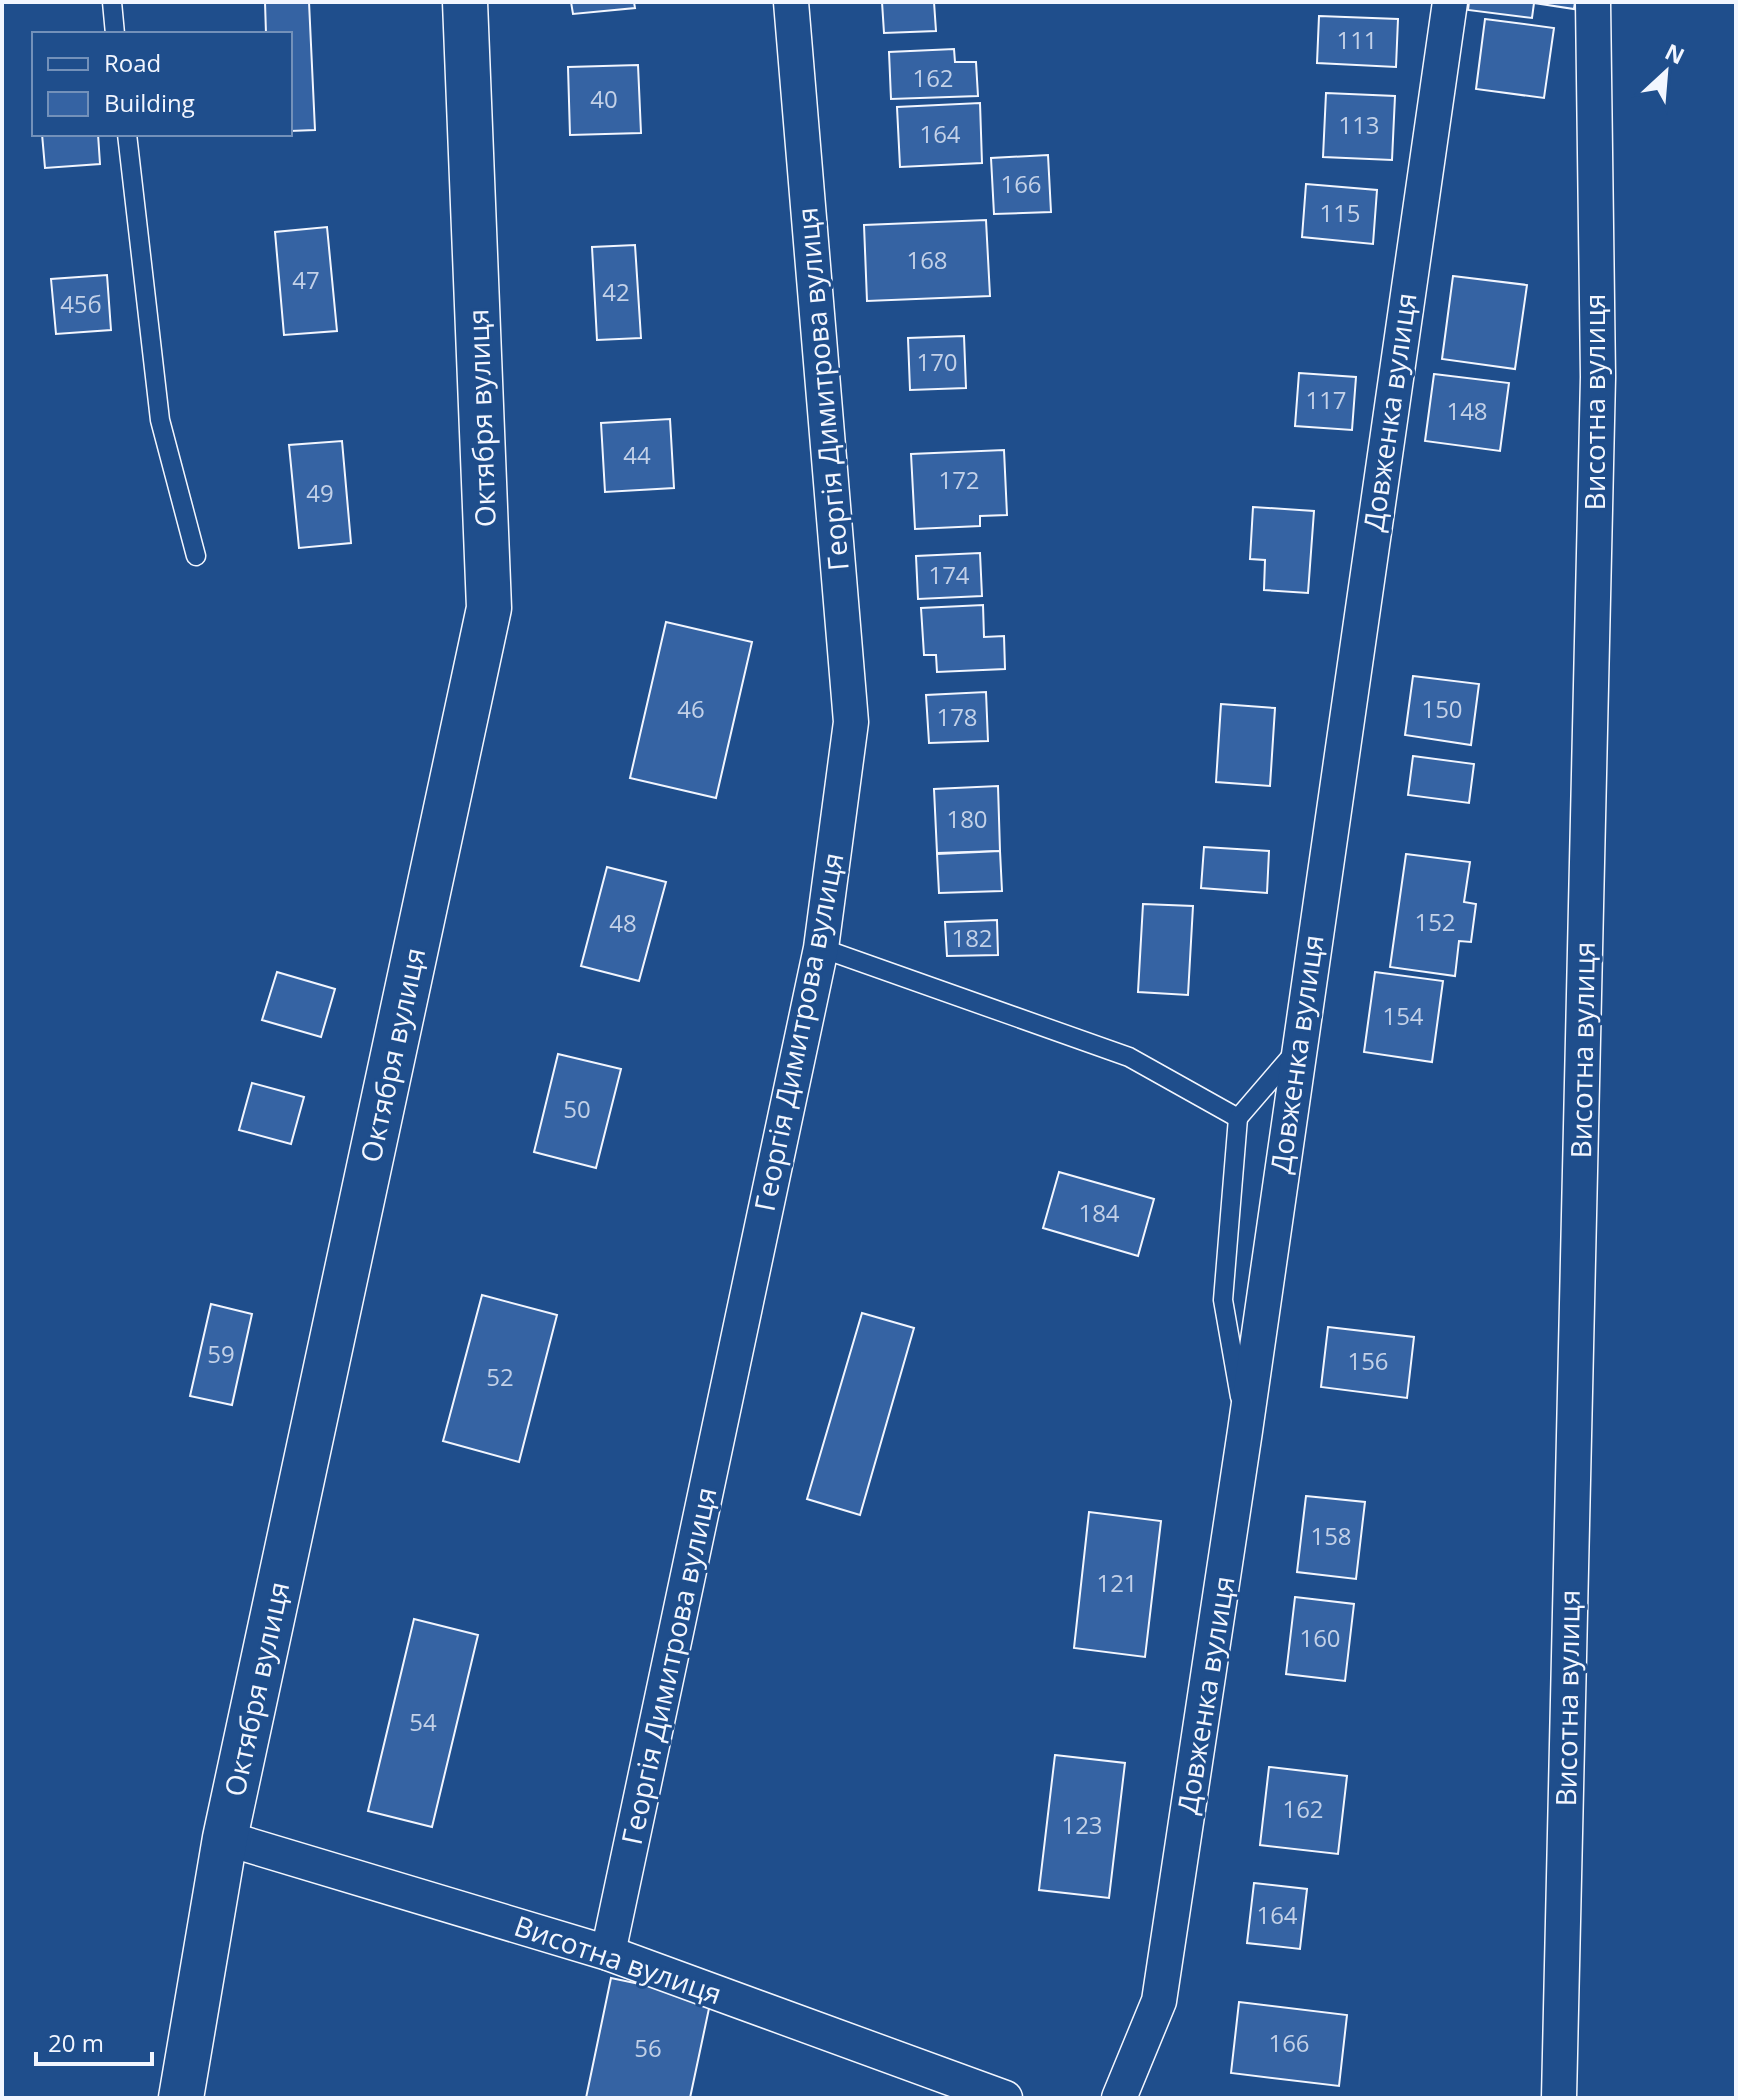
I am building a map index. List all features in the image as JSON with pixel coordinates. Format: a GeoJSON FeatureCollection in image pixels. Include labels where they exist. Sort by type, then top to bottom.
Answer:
{"type":"FeatureCollection","features":[{"type":"Feature","properties":{"kind":"street","name":"Октября вулиця"},"geometry":{"type":"LineString","coordinates":[[181,2098],[225,1838],[489,608],[465,2]]}},
{"type":"Feature","properties":{"kind":"street","name":"Георгія Димитрова вулиця"},"geometry":{"type":"LineString","coordinates":[[608,1953],[821,948],[851,722],[791,2]]}},
{"type":"Feature","properties":{"kind":"street","name":"Довженка вулиця"},"geometry":{"type":"LineString","coordinates":[[1119,2098],[1159,2001],[1245,1431],[1297,1049],[1450,2]]}},
{"type":"Feature","properties":{"kind":"street","name":"Висотна вулиця"},"geometry":{"type":"LineString","coordinates":[[1559,2098],[1598,377],[1593,2]]}},
{"type":"Feature","properties":{"kind":"street","name":"Висотна вулиця"},"geometry":{"type":"LineString","coordinates":[[225,1838],[608,1953],[1005,2098]]}},
{"type":"Feature","properties":{"kind":"lane"},"geometry":{"type":"LineString","coordinates":[[112,2],[115,32]]}},
{"type":"Feature","properties":{"kind":"lane"},"geometry":{"type":"LineString","coordinates":[[127,136],[160,420],[196,556]]}},
{"type":"Feature","properties":{"kind":"lane"},"geometry":{"type":"LineString","coordinates":[[821,948],[1129,1057],[1238,1118]]}},
{"type":"Feature","properties":{"kind":"lane"},"geometry":{"type":"LineString","coordinates":[[1245,1431],[1223,1300],[1238,1118],[1297,1049]]}},
{"type":"Feature","properties":{"kind":"building"},"geometry":{"type":"Polygon","coordinates":[[[265,2],[309,2],[315,130],[292,131],[292,32],[266,32],[265,2]]]}},
{"type":"Feature","properties":{"kind":"building"},"geometry":{"type":"Polygon","coordinates":[[[571,2],[634,2],[635,8],[573,14],[571,2]]]}},
{"type":"Feature","properties":{"kind":"building"},"geometry":{"type":"Polygon","coordinates":[[[882,2],[934,2],[936,31],[884,33],[882,2]]]}},
{"type":"Feature","properties":{"kind":"building"},"geometry":{"type":"Polygon","coordinates":[[[1469,2],[1575,2],[1574,9],[1534,3],[1532,18],[1468,10],[1469,2]]]}},
{"type":"Feature","properties":{"kind":"building"},"geometry":{"type":"Polygon","coordinates":[[[1319,16],[1398,19],[1396,67],[1317,63],[1319,16]]]}},
{"type":"Feature","properties":{"kind":"building"},"geometry":{"type":"Polygon","coordinates":[[[1485,19],[1554,28],[1544,98],[1476,89],[1485,19]]]}},
{"type":"Feature","properties":{"kind":"building"},"geometry":{"type":"Polygon","coordinates":[[[954,49],[955,62],[976,62],[978,96],[891,99],[889,52],[954,49]]]}},
{"type":"Feature","properties":{"kind":"building"},"geometry":{"type":"Polygon","coordinates":[[[638,65],[641,133],[570,135],[568,67],[638,65]]]}},
{"type":"Feature","properties":{"kind":"building"},"geometry":{"type":"Polygon","coordinates":[[[1326,93],[1395,96],[1392,160],[1323,157],[1326,93]]]}},
{"type":"Feature","properties":{"kind":"building"},"geometry":{"type":"Polygon","coordinates":[[[980,103],[982,163],[900,167],[897,107],[980,103]]]}},
{"type":"Feature","properties":{"kind":"building"},"geometry":{"type":"Polygon","coordinates":[[[42,136],[98,136],[100,164],[45,168],[42,136]]]}},
{"type":"Feature","properties":{"kind":"building"},"geometry":{"type":"Polygon","coordinates":[[[1048,155],[1051,212],[994,214],[991,158],[1048,155]]]}},
{"type":"Feature","properties":{"kind":"building"},"geometry":{"type":"Polygon","coordinates":[[[1306,184],[1377,190],[1373,244],[1302,237],[1306,184]]]}},
{"type":"Feature","properties":{"kind":"building"},"geometry":{"type":"Polygon","coordinates":[[[986,220],[990,296],[867,301],[864,225],[986,220]]]}},
{"type":"Feature","properties":{"kind":"building"},"geometry":{"type":"Polygon","coordinates":[[[327,227],[337,331],[284,335],[275,232],[327,227]]]}},
{"type":"Feature","properties":{"kind":"building"},"geometry":{"type":"Polygon","coordinates":[[[635,245],[641,338],[597,340],[592,247],[635,245]]]}},
{"type":"Feature","properties":{"kind":"building"},"geometry":{"type":"Polygon","coordinates":[[[107,275],[111,330],[56,334],[51,279],[107,275]]]}},
{"type":"Feature","properties":{"kind":"building"},"geometry":{"type":"Polygon","coordinates":[[[1453,276],[1527,285],[1515,369],[1442,359],[1453,276]]]}},
{"type":"Feature","properties":{"kind":"building"},"geometry":{"type":"Polygon","coordinates":[[[964,336],[966,388],[910,390],[908,338],[964,336]]]}},
{"type":"Feature","properties":{"kind":"building"},"geometry":{"type":"Polygon","coordinates":[[[1299,373],[1356,377],[1352,430],[1295,426],[1299,373]]]}},
{"type":"Feature","properties":{"kind":"building"},"geometry":{"type":"Polygon","coordinates":[[[1434,374],[1509,383],[1500,451],[1425,441],[1434,374]]]}},
{"type":"Feature","properties":{"kind":"building"},"geometry":{"type":"Polygon","coordinates":[[[670,419],[674,488],[605,492],[601,423],[670,419]]]}},
{"type":"Feature","properties":{"kind":"building"},"geometry":{"type":"Polygon","coordinates":[[[342,441],[351,543],[299,548],[289,445],[342,441]]]}},
{"type":"Feature","properties":{"kind":"building"},"geometry":{"type":"Polygon","coordinates":[[[1004,450],[1007,515],[980,516],[980,526],[915,529],[911,454],[1004,450]]]}},
{"type":"Feature","properties":{"kind":"building"},"geometry":{"type":"Polygon","coordinates":[[[1253,507],[1314,511],[1308,593],[1264,590],[1265,560],[1250,559],[1253,507]]]}},
{"type":"Feature","properties":{"kind":"building"},"geometry":{"type":"Polygon","coordinates":[[[980,553],[982,596],[918,599],[916,556],[980,553]]]}},
{"type":"Feature","properties":{"kind":"building"},"geometry":{"type":"Polygon","coordinates":[[[983,605],[984,637],[1004,636],[1005,669],[937,672],[936,655],[924,655],[921,608],[983,605]]]}},
{"type":"Feature","properties":{"kind":"building"},"geometry":{"type":"Polygon","coordinates":[[[666,622],[752,642],[716,798],[630,778],[666,622]]]}},
{"type":"Feature","properties":{"kind":"building"},"geometry":{"type":"Polygon","coordinates":[[[1413,676],[1479,684],[1471,745],[1405,735],[1413,676]]]}},
{"type":"Feature","properties":{"kind":"building"},"geometry":{"type":"Polygon","coordinates":[[[986,692],[988,741],[929,743],[926,695],[986,692]]]}},
{"type":"Feature","properties":{"kind":"building"},"geometry":{"type":"Polygon","coordinates":[[[1221,704],[1275,708],[1270,786],[1216,782],[1221,704]]]}},
{"type":"Feature","properties":{"kind":"building"},"geometry":{"type":"Polygon","coordinates":[[[1413,756],[1474,764],[1469,803],[1408,795],[1413,756]]]}},
{"type":"Feature","properties":{"kind":"building"},"geometry":{"type":"Polygon","coordinates":[[[998,786],[1000,851],[937,853],[934,789],[998,786]]]}},
{"type":"Feature","properties":{"kind":"building"},"geometry":{"type":"Polygon","coordinates":[[[1204,847],[1269,851],[1267,893],[1201,888],[1204,847]]]}},
{"type":"Feature","properties":{"kind":"building"},"geometry":{"type":"Polygon","coordinates":[[[1000,851],[1002,891],[939,893],[937,854],[1000,851]]]}},
{"type":"Feature","properties":{"kind":"building"},"geometry":{"type":"Polygon","coordinates":[[[1406,854],[1470,862],[1464,902],[1476,904],[1471,942],[1459,941],[1455,976],[1390,967],[1406,854]]]}},
{"type":"Feature","properties":{"kind":"building"},"geometry":{"type":"Polygon","coordinates":[[[607,867],[666,882],[639,981],[581,966],[607,867]]]}},
{"type":"Feature","properties":{"kind":"building"},"geometry":{"type":"Polygon","coordinates":[[[1143,904],[1193,906],[1188,995],[1138,992],[1143,904]]]}},
{"type":"Feature","properties":{"kind":"building"},"geometry":{"type":"Polygon","coordinates":[[[997,920],[998,955],[947,956],[945,922],[997,920]]]}},
{"type":"Feature","properties":{"kind":"building"},"geometry":{"type":"Polygon","coordinates":[[[277,972],[335,989],[321,1037],[262,1020],[277,972]]]}},
{"type":"Feature","properties":{"kind":"building"},"geometry":{"type":"Polygon","coordinates":[[[1375,972],[1443,981],[1432,1062],[1364,1052],[1375,972]]]}},
{"type":"Feature","properties":{"kind":"building"},"geometry":{"type":"Polygon","coordinates":[[[558,1054],[621,1069],[596,1168],[534,1152],[558,1054]]]}},
{"type":"Feature","properties":{"kind":"building"},"geometry":{"type":"Polygon","coordinates":[[[252,1083],[304,1097],[291,1144],[239,1130],[252,1083]]]}},
{"type":"Feature","properties":{"kind":"building"},"geometry":{"type":"Polygon","coordinates":[[[1059,1172],[1154,1199],[1138,1256],[1043,1228],[1059,1172]]]}},
{"type":"Feature","properties":{"kind":"building"},"geometry":{"type":"Polygon","coordinates":[[[482,1295],[557,1315],[519,1462],[443,1441],[482,1295]]]}},
{"type":"Feature","properties":{"kind":"building"},"geometry":{"type":"Polygon","coordinates":[[[211,1304],[252,1314],[232,1405],[190,1396],[211,1304]]]}},
{"type":"Feature","properties":{"kind":"building"},"geometry":{"type":"Polygon","coordinates":[[[862,1313],[914,1328],[860,1515],[807,1499],[862,1313]]]}},
{"type":"Feature","properties":{"kind":"building"},"geometry":{"type":"Polygon","coordinates":[[[1328,1327],[1414,1337],[1407,1398],[1321,1387],[1328,1327]]]}},
{"type":"Feature","properties":{"kind":"building"},"geometry":{"type":"Polygon","coordinates":[[[1306,1496],[1365,1502],[1356,1579],[1297,1572],[1306,1496]]]}},
{"type":"Feature","properties":{"kind":"building"},"geometry":{"type":"Polygon","coordinates":[[[1089,1512],[1161,1521],[1145,1657],[1074,1648],[1089,1512]]]}},
{"type":"Feature","properties":{"kind":"building"},"geometry":{"type":"Polygon","coordinates":[[[1295,1597],[1354,1604],[1345,1681],[1286,1674],[1295,1597]]]}},
{"type":"Feature","properties":{"kind":"building"},"geometry":{"type":"Polygon","coordinates":[[[414,1619],[478,1635],[432,1827],[368,1811],[414,1619]]]}},
{"type":"Feature","properties":{"kind":"building"},"geometry":{"type":"Polygon","coordinates":[[[1055,1755],[1125,1763],[1109,1898],[1039,1890],[1055,1755]]]}},
{"type":"Feature","properties":{"kind":"building"},"geometry":{"type":"Polygon","coordinates":[[[1269,1767],[1347,1776],[1338,1854],[1260,1845],[1269,1767]]]}},
{"type":"Feature","properties":{"kind":"building"},"geometry":{"type":"Polygon","coordinates":[[[1254,1883],[1307,1889],[1300,1949],[1247,1943],[1254,1883]]]}},
{"type":"Feature","properties":{"kind":"building"},"geometry":{"type":"Polygon","coordinates":[[[611,1978],[711,1999],[690,2098],[586,2098],[611,1978]]]}},
{"type":"Feature","properties":{"kind":"building"},"geometry":{"type":"Polygon","coordinates":[[[1239,2002],[1347,2015],[1339,2086],[1231,2073],[1239,2002]]]}}]}
